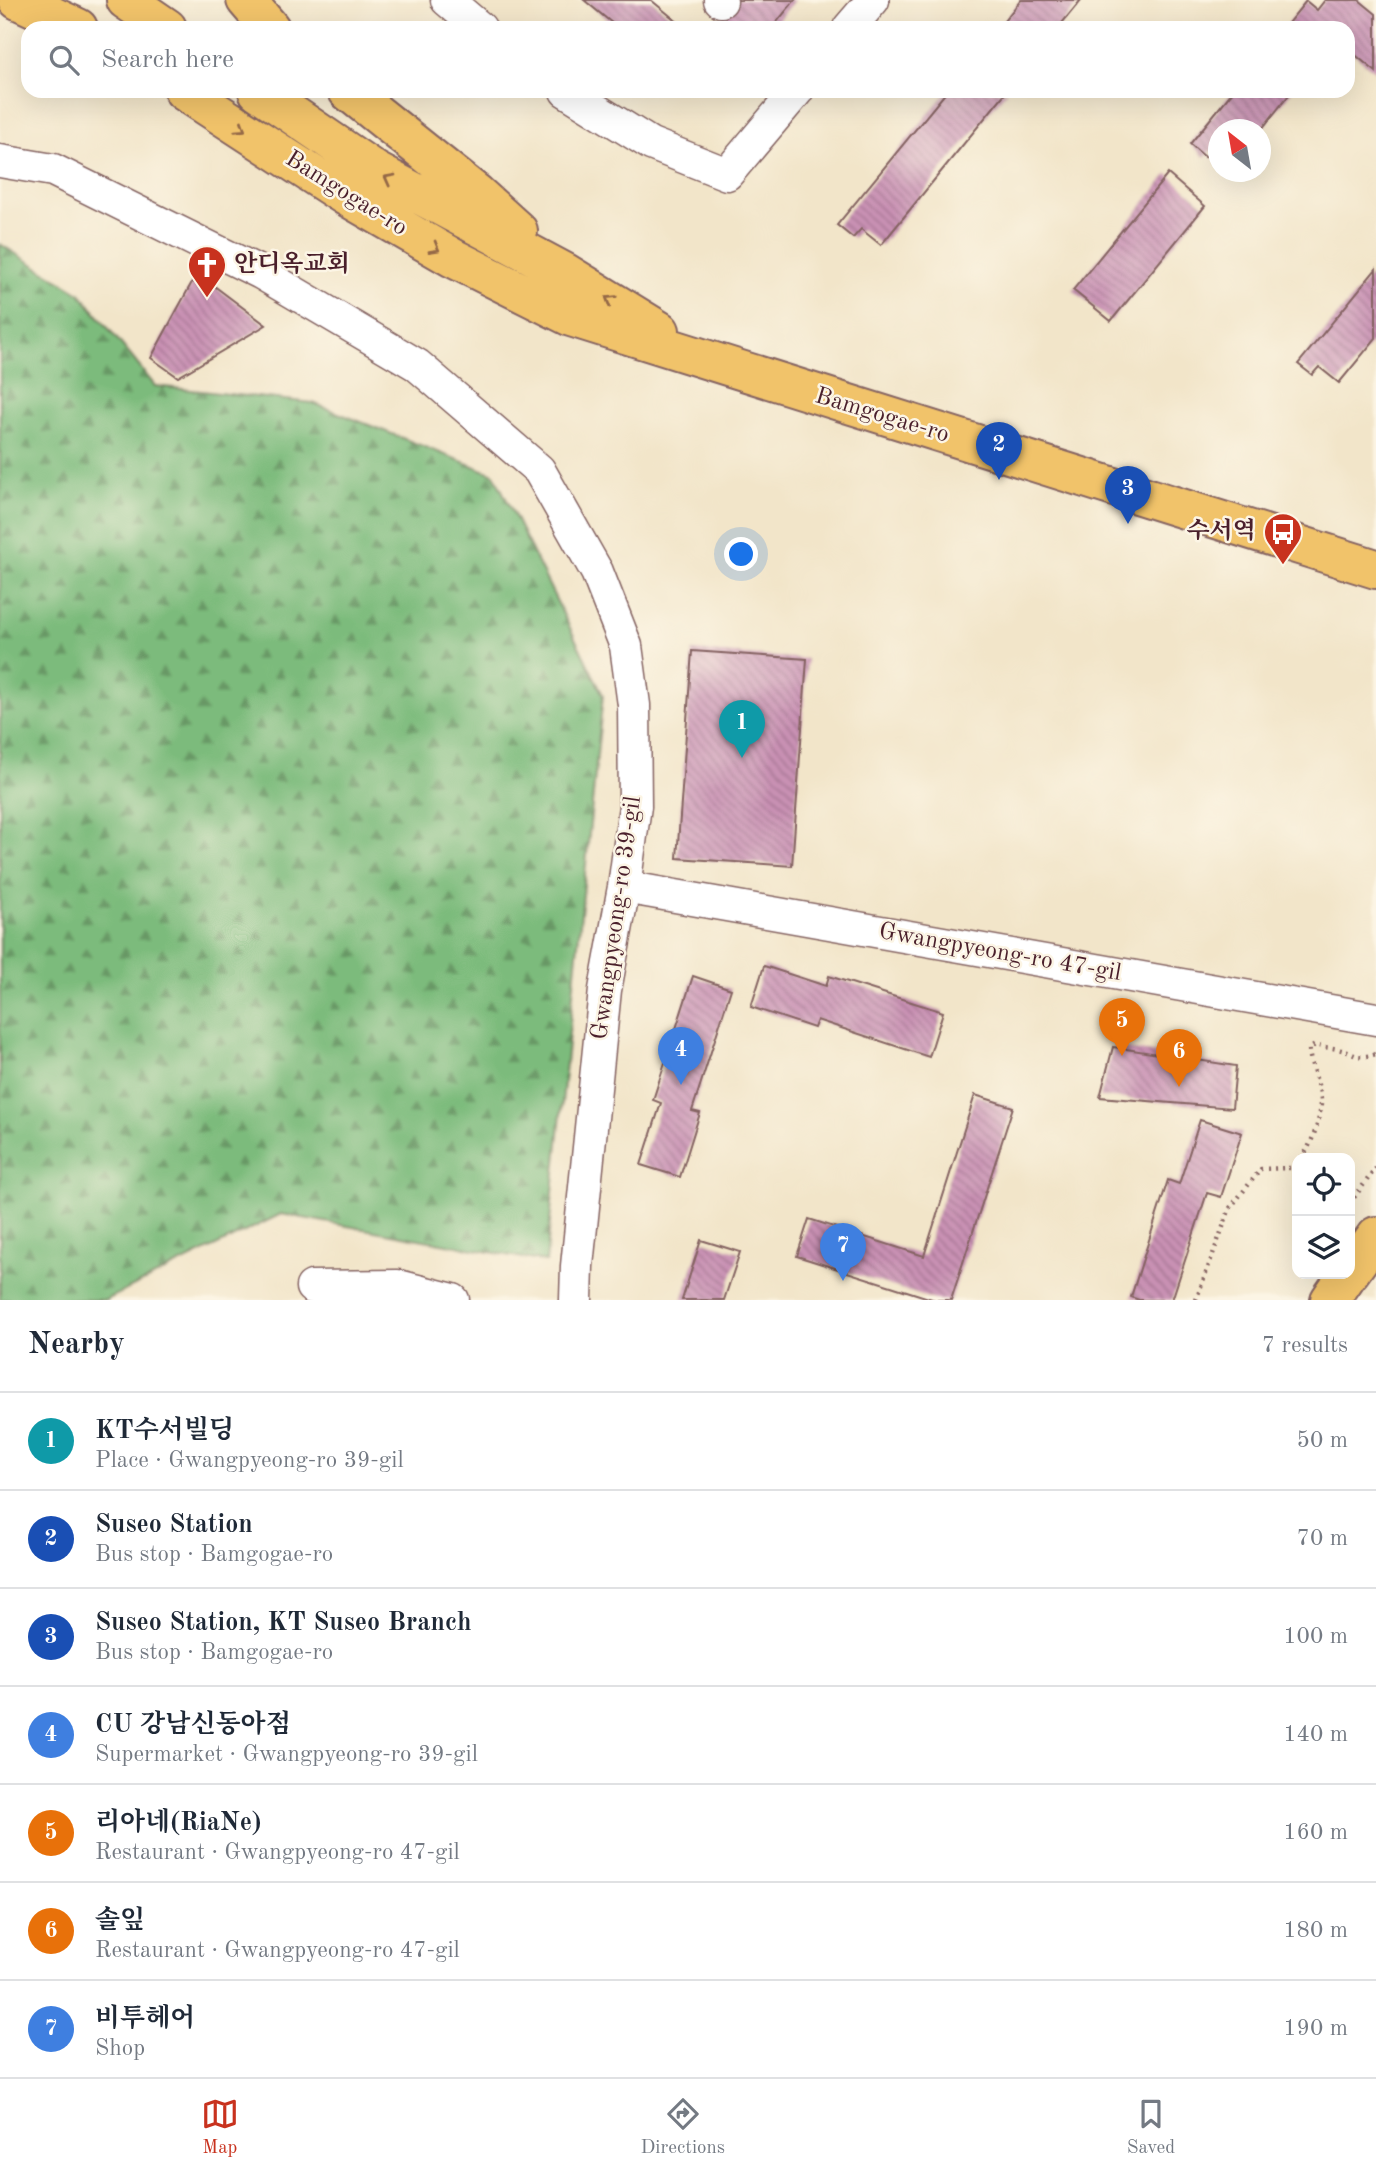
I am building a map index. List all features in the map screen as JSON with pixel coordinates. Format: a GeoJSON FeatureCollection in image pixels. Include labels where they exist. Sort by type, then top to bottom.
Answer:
{"type":"FeatureCollection","features":[{"type":"Feature","properties":{"kind":"main road"},"geometry":{"type":"LineString","coordinates":[[18,0],[63,21]]}},
{"type":"Feature","properties":{"kind":"main road"},"geometry":{"type":"LineString","coordinates":[[44,0],[77,21]]}},
{"type":"Feature","properties":{"kind":"main road"},"geometry":{"type":"LineString","coordinates":[[126,0],[157,21]]}},
{"type":"Feature","properties":{"kind":"main road"},"geometry":{"type":"LineString","coordinates":[[246,0],[264,21]]}},
{"type":"Feature","properties":{"kind":"main road","name":"Bamgogae-ro"},"geometry":{"type":"LineString","coordinates":[[195,98],[344,195],[453,258],[571,317],[1376,569]]}},
{"type":"Feature","properties":{"kind":"main road","name":"Bamgogae-ro"},"geometry":{"type":"LineString","coordinates":[[268,98],[375,171],[564,272],[709,362]]}},
{"type":"Feature","properties":{"kind":"main road"},"geometry":{"type":"LineString","coordinates":[[357,98],[477,194],[564,272]]}},
{"type":"Feature","properties":{"kind":"main road"},"geometry":{"type":"LineString","coordinates":[[1355,1265],[1376,1236]]}},
{"type":"Feature","properties":{"kind":"main road"},"geometry":{"type":"LineString","coordinates":[[1330,1300],[1345,1279]]}},
{"type":"Feature","properties":{"kind":"street"},"geometry":{"type":"LineString","coordinates":[[447,0],[472,21]]}},
{"type":"Feature","properties":{"kind":"street"},"geometry":{"type":"LineString","coordinates":[[855,21],[873,0]]}},
{"type":"Feature","properties":{"kind":"street"},"geometry":{"type":"LineString","coordinates":[[577,98],[651,144],[727,174],[791,98]]}},
{"type":"Feature","properties":{"kind":"street","name":"Gwangpyeong-ro 39-gil"},"geometry":{"type":"LineString","coordinates":[[0,161],[53,170],[261,273],[417,365],[539,470],[597,572],[626,646],[634,705],[635,806],[624,887],[605,990],[577,1266],[576,1300]]}},
{"type":"Feature","properties":{"kind":"street","name":"Gwangpyeong-ro 47-gil"},"geometry":{"type":"LineString","coordinates":[[624,887],[1376,1019]]}},
{"type":"Feature","properties":{"kind":"street"},"geometry":{"type":"LineString","coordinates":[[312,1287],[398,1286],[453,1300]]}},
{"type":"Feature","properties":{"kind":"path"},"geometry":{"type":"LineString","coordinates":[[1306,1153],[1321,1101],[1309,1049],[1315,1045],[1337,1049],[1358,1058],[1376,1054]]}},
{"type":"Feature","properties":{"kind":"path"},"geometry":{"type":"LineString","coordinates":[[1196,1300],[1230,1209],[1261,1169],[1292,1167]]}},
{"type":"Feature","properties":{"kind":"path"},"geometry":{"type":"LineString","coordinates":[[1355,1196],[1376,1168]]}},
{"type":"Feature","properties":{"kind":"green space"},"geometry":{"type":"Polygon","coordinates":[[[0,244],[80,293],[155,386],[313,403],[494,474],[603,695],[546,1262],[281,1214],[106,1300],[0,1300],[0,244]]]}},
{"type":"Feature","properties":{"kind":"building"},"geometry":{"type":"Polygon","coordinates":[[[584,0],[651,0],[676,21],[610,21],[584,0]]]}},
{"type":"Feature","properties":{"kind":"building"},"geometry":{"type":"Polygon","coordinates":[[[737,0],[795,0],[778,21],[719,21],[737,0]]]}},
{"type":"Feature","properties":{"kind":"building"},"geometry":{"type":"Polygon","coordinates":[[[1021,0],[1081,0],[1064,21],[1004,21],[1021,0]]]}},
{"type":"Feature","properties":{"kind":"building"},"geometry":{"type":"Polygon","coordinates":[[[1325,0],[1359,0],[1376,14],[1376,72],[1355,55],[1355,21],[1290,21],[1306,1],[1317,10],[1325,0]]]}},
{"type":"Feature","properties":{"kind":"building"},"geometry":{"type":"Polygon","coordinates":[[[941,98],[1001,98],[881,245],[861,229],[853,238],[837,225],[941,98]]]}},
{"type":"Feature","properties":{"kind":"building"},"geometry":{"type":"Polygon","coordinates":[[[1227,98],[1286,98],[1270,119],[1210,119],[1227,98]]]}},
{"type":"Feature","properties":{"kind":"building"},"geometry":{"type":"Polygon","coordinates":[[[1208,122],[1208,154],[1205,157],[1190,144],[1208,122]]]}},
{"type":"Feature","properties":{"kind":"building"},"geometry":{"type":"Polygon","coordinates":[[[1168,174],[1205,206],[1111,321],[1073,290],[1168,174]]]}},
{"type":"Feature","properties":{"kind":"building"},"geometry":{"type":"Polygon","coordinates":[[[1376,269],[1376,338],[1339,383],[1319,367],[1312,375],[1298,364],[1376,269]]]}},
{"type":"Feature","properties":{"kind":"building","name":"안디옥교회"},"geometry":{"type":"Polygon","coordinates":[[[197,273],[266,325],[178,377],[151,358],[197,273]]]}},
{"type":"Feature","properties":{"kind":"building"},"geometry":{"type":"Polygon","coordinates":[[[692,651],[807,659],[792,866],[677,858],[692,651]]]}},
{"type":"Feature","properties":{"kind":"building"},"geometry":{"type":"Polygon","coordinates":[[[764,966],[826,986],[829,976],[943,1012],[929,1057],[817,1020],[814,1028],[751,1007],[764,966]]]}},
{"type":"Feature","properties":{"kind":"building"},"geometry":{"type":"Polygon","coordinates":[[[693,976],[731,989],[692,1111],[700,1113],[680,1177],[641,1165],[661,1103],[653,1100],[693,976]]]}},
{"type":"Feature","properties":{"kind":"building"},"geometry":{"type":"Polygon","coordinates":[[[1113,1047],[1236,1066],[1232,1108],[1100,1097],[1113,1047]]]}},
{"type":"Feature","properties":{"kind":"building"},"geometry":{"type":"Polygon","coordinates":[[[975,1095],[1013,1107],[951,1300],[935,1300],[797,1256],[809,1219],[924,1256],[975,1095]]]}},
{"type":"Feature","properties":{"kind":"building"},"geometry":{"type":"Polygon","coordinates":[[[1200,1120],[1242,1133],[1221,1197],[1207,1193],[1172,1300],[1139,1300],[1131,1297],[1168,1180],[1179,1184],[1200,1120]]]}},
{"type":"Feature","properties":{"kind":"building"},"geometry":{"type":"Polygon","coordinates":[[[701,1240],[740,1252],[724,1300],[682,1300],[701,1240]]]}},
{"type":"Feature","properties":{"kind":"place","name":"안디옥교회"},"geometry":{"type":"Point","coordinates":[207,299]}},
{"type":"Feature","properties":{"kind":"place","name":"Suseo Station"},"geometry":{"type":"Point","coordinates":[999,480]}},
{"type":"Feature","properties":{"kind":"place","name":"Suseo Station, KT Suseo Branch"},"geometry":{"type":"Point","coordinates":[1128,524]}},
{"type":"Feature","properties":{"kind":"place","name":"수서역"},"geometry":{"type":"Point","coordinates":[1283,566]}},
{"type":"Feature","properties":{"kind":"place","name":"KT수서빌딩"},"geometry":{"type":"Point","coordinates":[742,758]}},
{"type":"Feature","properties":{"kind":"place","name":"리아네(RiaNe)"},"geometry":{"type":"Point","coordinates":[1122,1056]}},
{"type":"Feature","properties":{"kind":"place","name":"CU 강남신동아점"},"geometry":{"type":"Point","coordinates":[681,1085]}},
{"type":"Feature","properties":{"kind":"place","name":"솔잎"},"geometry":{"type":"Point","coordinates":[1179,1087]}},
{"type":"Feature","properties":{"kind":"place","name":"비투헤어"},"geometry":{"type":"Point","coordinates":[843,1281]}}]}
